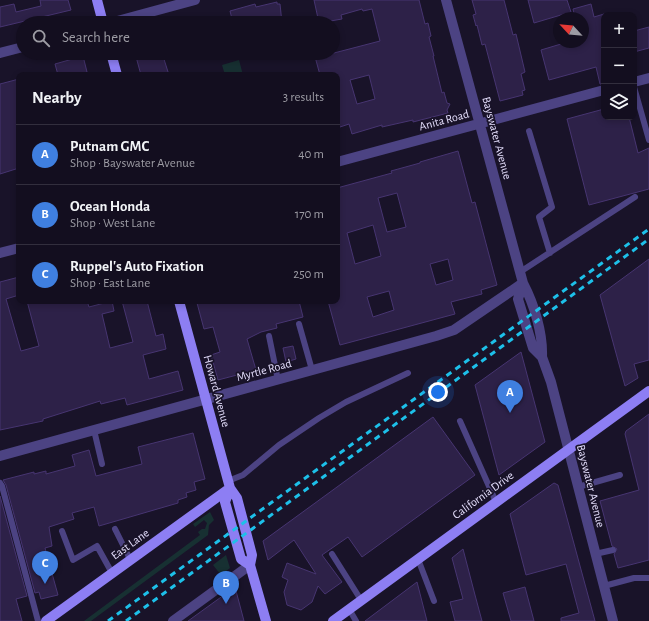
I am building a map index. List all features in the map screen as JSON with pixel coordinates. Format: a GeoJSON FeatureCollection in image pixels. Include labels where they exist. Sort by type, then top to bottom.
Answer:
{"type":"FeatureCollection","features":[{"type":"Feature","properties":{"kind":"street"},"geometry":{"type":"LineString","coordinates":[[97,0],[101,16]]}},
{"type":"Feature","properties":{"kind":"street"},"geometry":{"type":"LineString","coordinates":[[136,16],[195,0]]}},
{"type":"Feature","properties":{"kind":"street","name":"Bayswater Avenue"},"geometry":{"type":"LineString","coordinates":[[446,0],[523,283],[518,299],[533,348],[542,357],[551,382],[613,621]]}},
{"type":"Feature","properties":{"kind":"street"},"geometry":{"type":"LineString","coordinates":[[0,53],[16,49]]}},
{"type":"Feature","properties":{"kind":"street"},"geometry":{"type":"LineString","coordinates":[[113,60],[116,72]]}},
{"type":"Feature","properties":{"kind":"street"},"geometry":{"type":"LineString","coordinates":[[637,81],[649,78]]}},
{"type":"Feature","properties":{"kind":"street","name":"Anita Road"},"geometry":{"type":"LineString","coordinates":[[340,161],[601,91]]}},
{"type":"Feature","properties":{"kind":"street"},"geometry":{"type":"LineString","coordinates":[[0,253],[16,249]]}},
{"type":"Feature","properties":{"kind":"street","name":"Myrtle Road"},"geometry":{"type":"LineString","coordinates":[[0,456],[454,330],[523,283]]}},
{"type":"Feature","properties":{"kind":"street","name":"Howard Avenue"},"geometry":{"type":"LineString","coordinates":[[179,304],[229,484],[225,502],[232,531],[241,560],[250,565],[266,621]]}},
{"type":"Feature","properties":{"kind":"street","name":"California Drive"},"geometry":{"type":"LineString","coordinates":[[333,621],[649,391]]}},
{"type":"Feature","properties":{"kind":"street","name":"East Lane"},"geometry":{"type":"LineString","coordinates":[[46,621],[130,560],[229,484]]}},
{"type":"Feature","properties":{"kind":"street"},"geometry":{"type":"LineString","coordinates":[[173,621],[250,565]]}},
{"type":"Feature","properties":{"kind":"lane"},"geometry":{"type":"LineString","coordinates":[[637,98],[649,140]]}},
{"type":"Feature","properties":{"kind":"lane"},"geometry":{"type":"LineString","coordinates":[[529,131],[552,207],[539,217],[550,253]]}},
{"type":"Feature","properties":{"kind":"lane"},"geometry":{"type":"LineString","coordinates":[[520,272],[635,197]]}},
{"type":"Feature","properties":{"kind":"lane"},"geometry":{"type":"LineString","coordinates":[[299,324],[312,370]]}},
{"type":"Feature","properties":{"kind":"lane"},"geometry":{"type":"LineString","coordinates":[[269,336],[278,380]]}},
{"type":"Feature","properties":{"kind":"lane"},"geometry":{"type":"LineString","coordinates":[[229,484],[243,475],[278,445],[319,418],[346,402],[408,373]]}},
{"type":"Feature","properties":{"kind":"lane"},"geometry":{"type":"LineString","coordinates":[[460,421],[496,502]]}},
{"type":"Feature","properties":{"kind":"lane"},"geometry":{"type":"LineString","coordinates":[[94,430],[102,464]]}},
{"type":"Feature","properties":{"kind":"lane"},"geometry":{"type":"LineString","coordinates":[[578,487],[620,474]]}},
{"type":"Feature","properties":{"kind":"lane"},"geometry":{"type":"LineString","coordinates":[[1,485],[38,621]]}},
{"type":"Feature","properties":{"kind":"lane"},"geometry":{"type":"LineString","coordinates":[[115,529],[130,560]]}},
{"type":"Feature","properties":{"kind":"lane"},"geometry":{"type":"LineString","coordinates":[[62,531],[73,560],[97,546],[112,573]]}},
{"type":"Feature","properties":{"kind":"lane"},"geometry":{"type":"LineString","coordinates":[[595,554],[613,550]]}},
{"type":"Feature","properties":{"kind":"lane"},"geometry":{"type":"LineString","coordinates":[[332,554],[361,600]]}},
{"type":"Feature","properties":{"kind":"lane"},"geometry":{"type":"LineString","coordinates":[[418,559],[434,601]]}},
{"type":"Feature","properties":{"kind":"lane"},"geometry":{"type":"LineString","coordinates":[[604,586],[634,578],[649,578]]}},
{"type":"Feature","properties":{"kind":"lane"},"geometry":{"type":"LineString","coordinates":[[349,609],[356,621]]}},
{"type":"Feature","properties":{"kind":"green space"},"geometry":{"type":"Polygon","coordinates":[[[239,60],[242,72],[224,72],[222,65],[239,60]]]}},
{"type":"Feature","properties":{"kind":"green space"},"geometry":{"type":"Polygon","coordinates":[[[210,512],[214,520],[209,525],[208,535],[91,621],[84,621],[200,535],[198,532],[205,529],[207,523],[204,520],[195,527],[193,524],[210,512]]]}},
{"type":"Feature","properties":{"kind":"green space"},"geometry":{"type":"Polygon","coordinates":[[[226,555],[230,568],[221,575],[213,565],[226,555]]]}},
{"type":"Feature","properties":{"kind":"building"},"geometry":{"type":"Polygon","coordinates":[[[40,0],[68,0],[71,10],[46,16],[16,16],[16,23],[0,27],[0,7],[14,4],[16,12],[41,6],[40,0]]]}},
{"type":"Feature","properties":{"kind":"building"},"geometry":{"type":"Polygon","coordinates":[[[314,0],[419,0],[425,24],[428,23],[431,36],[429,37],[442,93],[444,92],[447,103],[450,104],[447,110],[448,113],[413,122],[413,120],[382,127],[382,125],[352,134],[349,124],[340,127],[340,72],[319,72],[316,60],[340,60],[340,51],[380,41],[372,9],[363,11],[362,9],[341,15],[342,19],[340,19],[340,16],[317,16],[314,0]],[[369,75],[350,80],[357,104],[375,99],[369,75]]]}},
{"type":"Feature","properties":{"kind":"building"},"geometry":{"type":"Polygon","coordinates":[[[472,0],[504,0],[513,35],[516,34],[525,72],[521,74],[525,90],[522,91],[523,95],[500,101],[485,44],[482,45],[477,25],[476,26],[473,15],[476,14],[472,0]]]}},
{"type":"Feature","properties":{"kind":"building"},"geometry":{"type":"Polygon","coordinates":[[[528,0],[567,0],[571,12],[553,12],[553,17],[534,23],[528,0]]]}},
{"type":"Feature","properties":{"kind":"building"},"geometry":{"type":"Polygon","coordinates":[[[277,2],[277,4],[280,4],[281,16],[231,16],[230,11],[255,4],[256,7],[277,2]]]}},
{"type":"Feature","properties":{"kind":"building"},"geometry":{"type":"Polygon","coordinates":[[[591,4],[594,17],[601,15],[601,84],[596,67],[549,80],[541,50],[553,46],[553,48],[589,48],[589,12],[574,12],[573,9],[591,4]]]}},
{"type":"Feature","properties":{"kind":"building"},"geometry":{"type":"Polygon","coordinates":[[[649,27],[649,48],[637,51],[637,30],[649,27]]]}},
{"type":"Feature","properties":{"kind":"building"},"geometry":{"type":"Polygon","coordinates":[[[69,60],[84,60],[87,72],[57,72],[55,64],[69,60]]]}},
{"type":"Feature","properties":{"kind":"building"},"geometry":{"type":"Polygon","coordinates":[[[137,60],[164,60],[168,72],[140,72],[137,60]]]}},
{"type":"Feature","properties":{"kind":"building"},"geometry":{"type":"Polygon","coordinates":[[[16,80],[16,169],[0,174],[0,84],[16,80]]]}},
{"type":"Feature","properties":{"kind":"building"},"geometry":{"type":"Polygon","coordinates":[[[601,110],[601,120],[630,120],[638,153],[649,148],[649,189],[589,205],[567,119],[601,110]]]}},
{"type":"Feature","properties":{"kind":"building"},"geometry":{"type":"Polygon","coordinates":[[[458,151],[472,203],[475,202],[497,285],[481,290],[482,294],[451,302],[455,314],[340,345],[329,304],[340,304],[340,187],[392,173],[391,171],[458,151]],[[397,193],[378,198],[387,232],[406,227],[397,193]],[[373,225],[347,233],[355,264],[381,256],[373,225]],[[448,259],[430,264],[436,285],[453,280],[448,259]],[[389,291],[367,297],[373,317],[394,310],[389,291]]]}},
{"type":"Feature","properties":{"kind":"building"},"geometry":{"type":"Polygon","coordinates":[[[649,259],[649,360],[634,364],[638,378],[625,386],[600,295],[649,259]]]}},
{"type":"Feature","properties":{"kind":"building"},"geometry":{"type":"Polygon","coordinates":[[[16,278],[16,296],[6,299],[21,351],[39,346],[28,304],[88,304],[89,307],[100,304],[113,304],[114,311],[102,314],[110,348],[133,342],[123,304],[148,304],[156,336],[163,334],[166,349],[143,355],[149,379],[178,371],[183,390],[127,405],[125,398],[101,404],[100,401],[43,419],[43,421],[0,430],[0,282],[16,278]]]}},
{"type":"Feature","properties":{"kind":"building"},"geometry":{"type":"Polygon","coordinates":[[[197,304],[300,304],[303,317],[276,324],[277,328],[261,332],[247,339],[256,370],[218,380],[211,355],[220,352],[213,327],[204,329],[197,304]]]}},
{"type":"Feature","properties":{"kind":"building"},"geometry":{"type":"Polygon","coordinates":[[[293,346],[296,359],[286,362],[283,348],[293,346]]]}},
{"type":"Feature","properties":{"kind":"building"},"geometry":{"type":"Polygon","coordinates":[[[521,352],[545,442],[499,475],[475,385],[521,352]]]}},
{"type":"Feature","properties":{"kind":"building"},"geometry":{"type":"Polygon","coordinates":[[[649,414],[649,560],[618,568],[614,554],[617,549],[612,546],[600,501],[639,490],[625,434],[626,431],[649,414]]]}},
{"type":"Feature","properties":{"kind":"building"},"geometry":{"type":"Polygon","coordinates":[[[433,417],[475,475],[362,557],[348,537],[322,555],[342,582],[325,594],[318,586],[312,602],[301,610],[287,605],[284,592],[288,580],[282,577],[287,563],[316,574],[294,540],[268,560],[263,541],[433,417]]]}},
{"type":"Feature","properties":{"kind":"building"},"geometry":{"type":"Polygon","coordinates":[[[193,433],[205,479],[194,482],[196,490],[186,493],[187,497],[178,500],[178,503],[99,526],[94,507],[72,513],[74,519],[49,527],[52,546],[45,548],[58,595],[41,599],[39,592],[35,593],[6,485],[3,480],[34,472],[34,474],[46,471],[46,474],[75,466],[72,455],[89,450],[96,476],[142,464],[138,447],[193,433]]]}},
{"type":"Feature","properties":{"kind":"building"},"geometry":{"type":"Polygon","coordinates":[[[554,483],[558,485],[595,621],[561,621],[561,618],[579,613],[566,564],[526,575],[510,514],[554,483]]]}},
{"type":"Feature","properties":{"kind":"building"},"geometry":{"type":"Polygon","coordinates":[[[0,496],[27,596],[16,599],[22,621],[0,621],[0,496]]]}},
{"type":"Feature","properties":{"kind":"building"},"geometry":{"type":"Polygon","coordinates":[[[463,549],[482,621],[455,621],[450,602],[463,599],[452,558],[463,549]]]}},
{"type":"Feature","properties":{"kind":"building"},"geometry":{"type":"Polygon","coordinates":[[[417,582],[427,621],[365,621],[417,582]]]}},
{"type":"Feature","properties":{"kind":"building"},"geometry":{"type":"Polygon","coordinates":[[[235,587],[244,621],[188,621],[235,587]]]}},
{"type":"Feature","properties":{"kind":"building"},"geometry":{"type":"Polygon","coordinates":[[[525,587],[534,621],[511,621],[503,593],[525,587]]]}},
{"type":"Feature","properties":{"kind":"railway"},"geometry":{"type":"LineString","coordinates":[[108,621],[649,229]]}},
{"type":"Feature","properties":{"kind":"railway"},"geometry":{"type":"LineString","coordinates":[[126,621],[649,239]]}},
{"type":"Feature","properties":{"kind":"place","name":"Putnam GMC"},"geometry":{"type":"Point","coordinates":[510,413]}},
{"type":"Feature","properties":{"kind":"place","name":"Ruppel's Auto Fixation"},"geometry":{"type":"Point","coordinates":[45,584]}},
{"type":"Feature","properties":{"kind":"place","name":"Ocean Honda"},"geometry":{"type":"Point","coordinates":[226,604]}}]}
